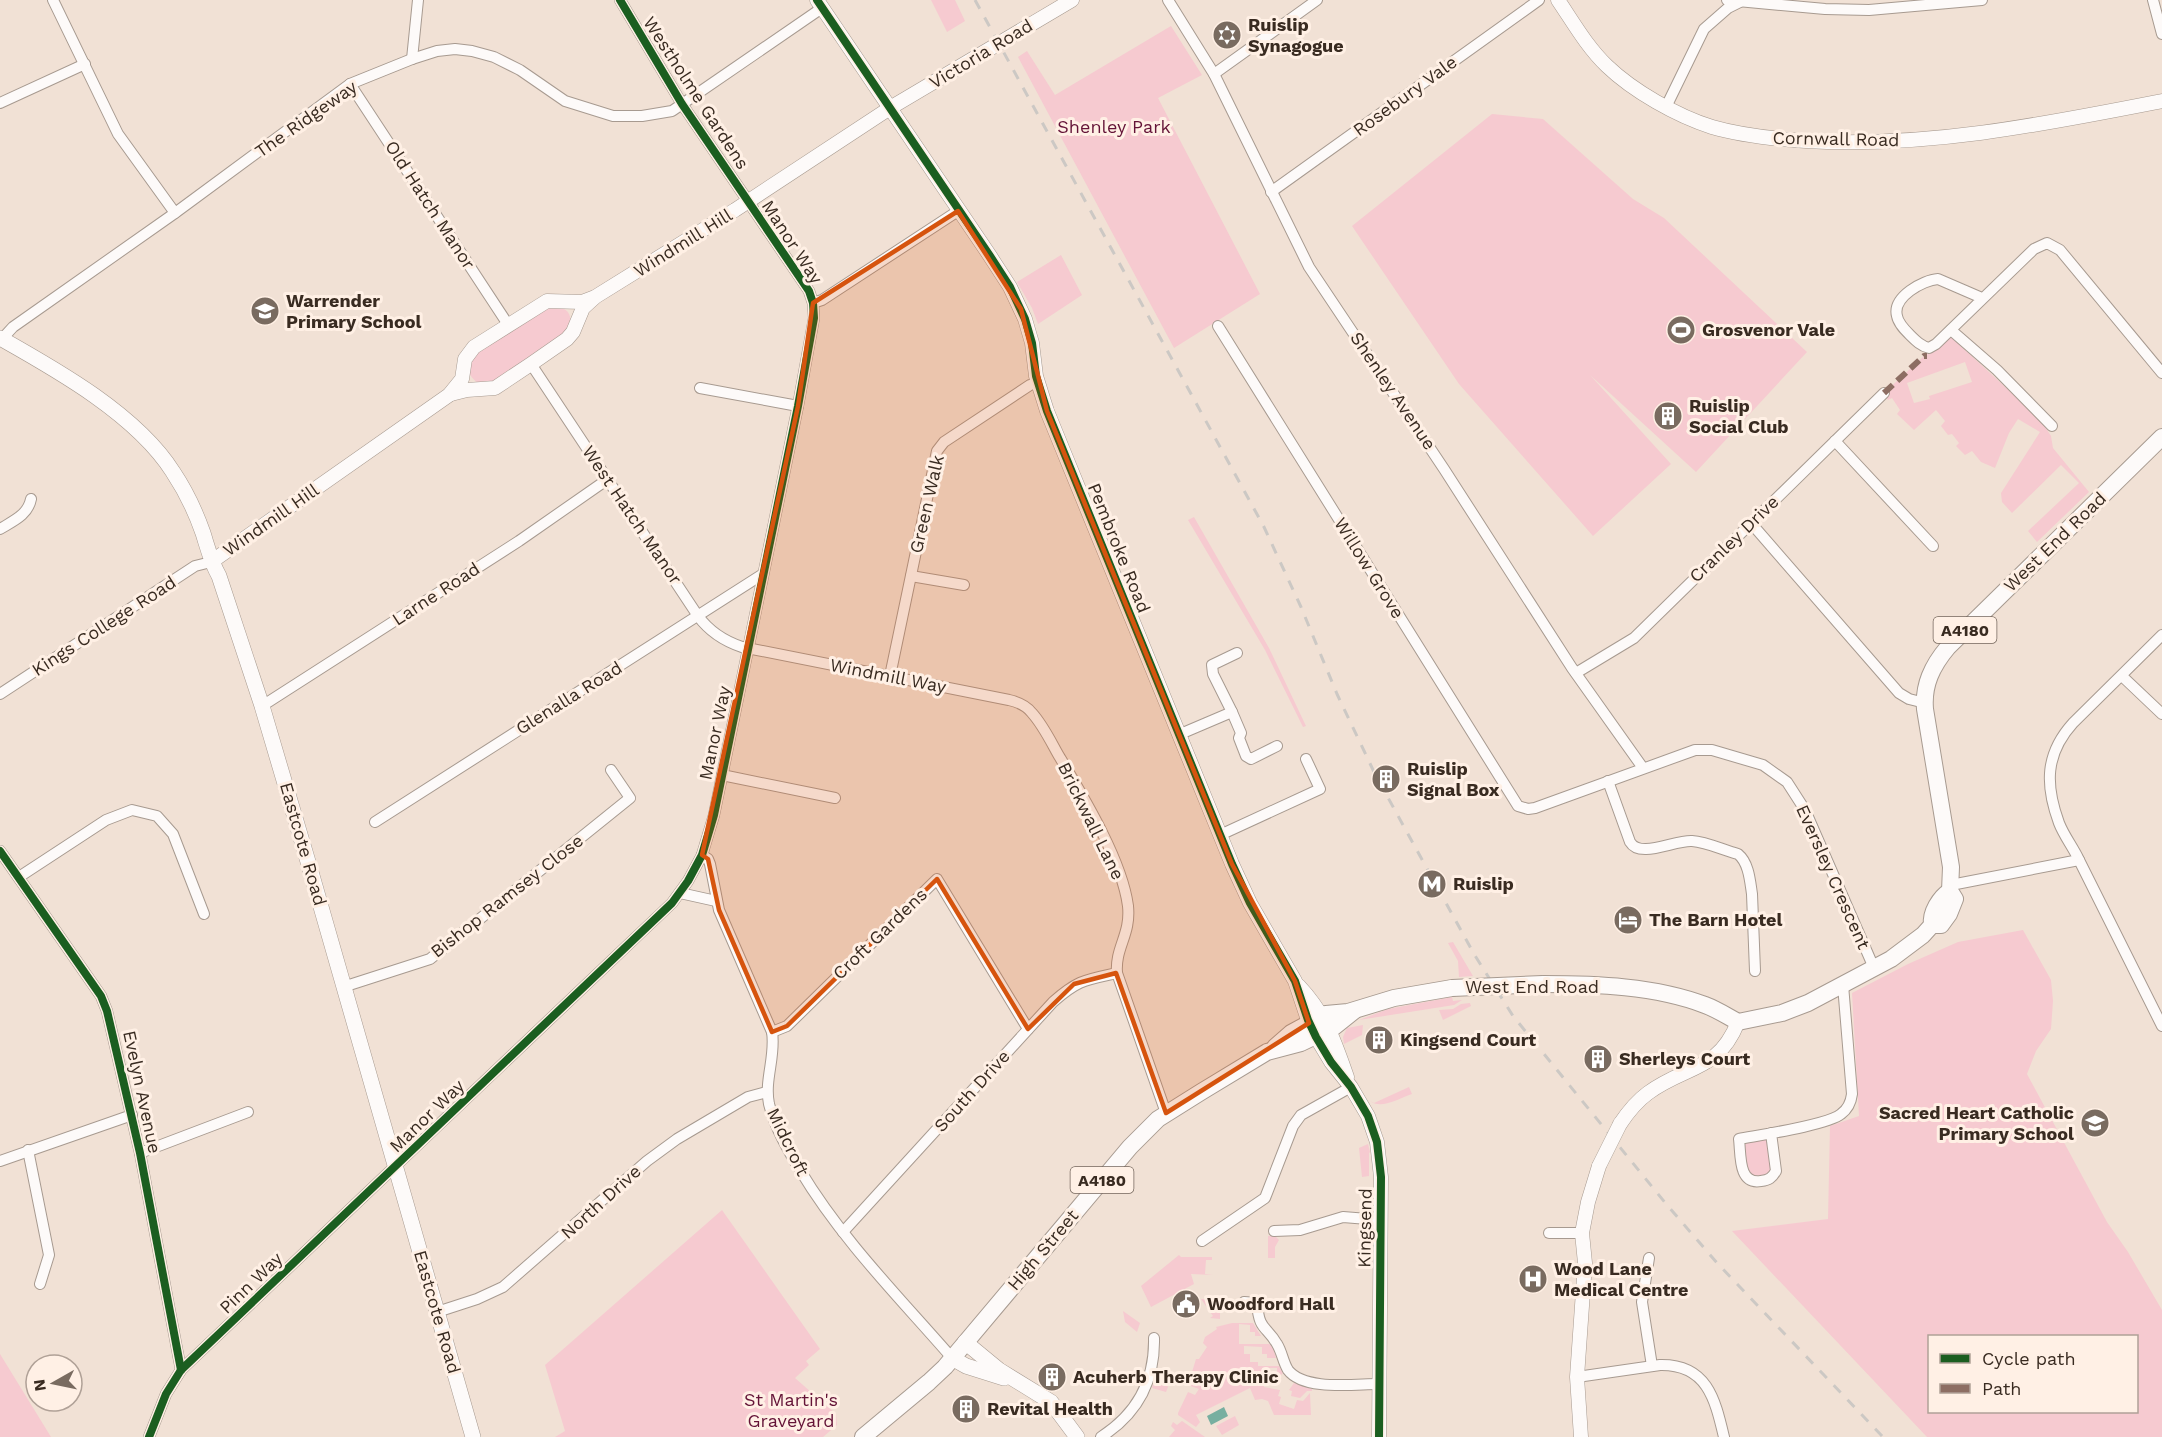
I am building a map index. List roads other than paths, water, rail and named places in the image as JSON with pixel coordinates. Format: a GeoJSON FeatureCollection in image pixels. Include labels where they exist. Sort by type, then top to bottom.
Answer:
{"type":"FeatureCollection","features":[{"type":"Feature","properties":{"kind":"main road","name":"Eastcote Road"},"geometry":{"type":"LineString","coordinates":[[1,338],[96,397],[130,423],[172,470],[203,533],[262,706],[473,1437]]}},
{"type":"Feature","properties":{"kind":"main road","name":"West End Road"},"geometry":{"type":"LineString","coordinates":[[1951,888],[1951,867],[1925,703],[1930,674],[1948,647],[2162,437]]}},
{"type":"Feature","properties":{"kind":"main road"},"geometry":{"type":"LineString","coordinates":[[1738,1022],[1795,1009],[1874,969],[1908,947],[1932,925],[1931,917],[1943,895],[1951,888]]}},
{"type":"Feature","properties":{"kind":"main road","name":"West End Road"},"geometry":{"type":"LineString","coordinates":[[1317,1025],[1394,998],[1452,988],[1543,984],[1621,988],[1676,996],[1707,1006],[1738,1022]]}},
{"type":"Feature","properties":{"kind":"main road","name":"High Street"},"geometry":{"type":"LineString","coordinates":[[863,1437],[929,1382],[952,1358],[1130,1147],[1166,1113],[1267,1052],[1317,1025]]}},
{"type":"Feature","properties":{"kind":"main road"},"geometry":{"type":"LineString","coordinates":[[965,1342],[983,1358],[1051,1402],[1077,1437]]}},
{"type":"Feature","properties":{"kind":"main road"},"geometry":{"type":"LineString","coordinates":[[952,1358],[966,1366],[1016,1381]]}},
{"type":"Feature","properties":{"kind":"street"},"geometry":{"type":"LineString","coordinates":[[53,0],[118,134],[175,213]]}},
{"type":"Feature","properties":{"kind":"street"},"geometry":{"type":"LineString","coordinates":[[412,59],[418,0]]}},
{"type":"Feature","properties":{"kind":"street","name":"Westholme Gardens"},"geometry":{"type":"LineString","coordinates":[[620,0],[682,104],[748,202]]}},
{"type":"Feature","properties":{"kind":"street","name":"Victoria Road"},"geometry":{"type":"LineString","coordinates":[[890,108],[1072,0]]}},
{"type":"Feature","properties":{"kind":"street","name":"Shenley Avenue"},"geometry":{"type":"LineString","coordinates":[[1168,0],[1214,74],[1309,267],[1444,469],[1576,673],[1643,768]]}},
{"type":"Feature","properties":{"kind":"street"},"geometry":{"type":"LineString","coordinates":[[1214,74],[1317,0]]}},
{"type":"Feature","properties":{"kind":"street","name":"Rosebury Vale"},"geometry":{"type":"LineString","coordinates":[[1271,192],[1539,0]]}},
{"type":"Feature","properties":{"kind":"street","name":"Cornwall Road"},"geometry":{"type":"LineString","coordinates":[[1558,0],[1606,65],[1635,88],[1666,107],[1711,127],[1765,138],[1842,143],[1970,135],[2162,101]]}},
{"type":"Feature","properties":{"kind":"street"},"geometry":{"type":"LineString","coordinates":[[1727,0],[1824,9],[1869,10],[1982,0]]}},
{"type":"Feature","properties":{"kind":"street"},"geometry":{"type":"LineString","coordinates":[[1666,107],[1704,29],[1728,8],[1742,0]]}},
{"type":"Feature","properties":{"kind":"street"},"geometry":{"type":"LineString","coordinates":[[2154,0],[2162,34]]}},
{"type":"Feature","properties":{"kind":"street","name":"The Ridgeway"},"geometry":{"type":"LineString","coordinates":[[1,338],[13,327],[175,213],[351,84],[412,59],[437,51],[455,49],[472,51],[494,57],[520,70],[565,101],[613,116],[642,116],[672,111],[819,4]]}},
{"type":"Feature","properties":{"kind":"street","name":"Pembroke Road"},"geometry":{"type":"LineString","coordinates":[[819,4],[1000,271],[1021,309],[1030,334],[1037,383],[1047,411],[1178,735],[1250,903],[1295,981],[1312,1000],[1317,1025]]}},
{"type":"Feature","properties":{"kind":"street"},"geometry":{"type":"LineString","coordinates":[[0,103],[85,64]]}},
{"type":"Feature","properties":{"kind":"street","name":"Old Hatch Manor"},"geometry":{"type":"LineString","coordinates":[[351,84],[509,326]]}},
{"type":"Feature","properties":{"kind":"street","name":"Windmill Hill"},"geometry":{"type":"LineString","coordinates":[[449,395],[468,390],[495,388],[567,339],[573,332],[583,308],[595,297],[748,202],[890,108]]}},
{"type":"Feature","properties":{"kind":"street","name":"Manor Way"},"geometry":{"type":"LineString","coordinates":[[395,1167],[680,893],[702,855],[709,836],[798,406],[813,318],[813,303],[809,291],[748,202]]}},
{"type":"Feature","properties":{"kind":"street"},"geometry":{"type":"LineString","coordinates":[[813,303],[822,300],[958,211]]}},
{"type":"Feature","properties":{"kind":"street"},"geometry":{"type":"LineString","coordinates":[[1982,298],[1938,279],[1931,279],[1915,287],[1900,301],[1896,308],[1897,317],[1907,332],[1922,346],[1929,348],[1951,330],[2034,249],[2047,243],[2060,250],[2162,373]]}},
{"type":"Feature","properties":{"kind":"street","name":"Windmill Hill"},"geometry":{"type":"LineString","coordinates":[[211,562],[449,395],[462,379],[465,359],[474,347],[548,302],[556,300],[582,302],[595,297]]}},
{"type":"Feature","properties":{"kind":"street","name":"Willow Grove"},"geometry":{"type":"LineString","coordinates":[[1218,326],[1514,802],[1523,808]]}},
{"type":"Feature","properties":{"kind":"street"},"geometry":{"type":"LineString","coordinates":[[1951,330],[1997,370],[2052,426]]}},
{"type":"Feature","properties":{"kind":"street","name":"West Hatch Manor"},"geometry":{"type":"LineString","coordinates":[[531,364],[698,616],[719,636],[748,648]]}},
{"type":"Feature","properties":{"kind":"street","name":"Green Walk"},"geometry":{"type":"LineString","coordinates":[[890,676],[935,455],[939,447],[1030,385],[1037,383]]}},
{"type":"Feature","properties":{"kind":"street"},"geometry":{"type":"LineString","coordinates":[[700,388],[798,406]]}},
{"type":"Feature","properties":{"kind":"street","name":"Cranley Drive"},"geometry":{"type":"LineString","coordinates":[[1576,673],[1634,638],[1884,393]]}},
{"type":"Feature","properties":{"kind":"street"},"geometry":{"type":"LineString","coordinates":[[1835,441],[1933,546]]}},
{"type":"Feature","properties":{"kind":"street","name":"Larne Road"},"geometry":{"type":"LineString","coordinates":[[262,706],[519,541],[608,478]]}},
{"type":"Feature","properties":{"kind":"street"},"geometry":{"type":"LineString","coordinates":[[0,529],[24,513],[30,507],[31,499]]}},
{"type":"Feature","properties":{"kind":"street"},"geometry":{"type":"LineString","coordinates":[[1750,523],[1899,693],[1925,703]]}},
{"type":"Feature","properties":{"kind":"street","name":"Kings College Road"},"geometry":{"type":"LineString","coordinates":[[0,694],[195,566],[211,562]]}},
{"type":"Feature","properties":{"kind":"street","name":"Glenalla Road"},"geometry":{"type":"LineString","coordinates":[[375,822],[763,574]]}},
{"type":"Feature","properties":{"kind":"street"},"geometry":{"type":"LineString","coordinates":[[911,576],[964,585]]}},
{"type":"Feature","properties":{"kind":"street"},"geometry":{"type":"LineString","coordinates":[[2162,635],[2065,732],[2052,753],[2049,779],[2059,824],[2162,1026]]}},
{"type":"Feature","properties":{"kind":"street","name":"Windmill Way"},"geometry":{"type":"LineString","coordinates":[[748,648],[1009,700],[1026,707]]}},
{"type":"Feature","properties":{"kind":"street"},"geometry":{"type":"LineString","coordinates":[[1237,653],[1212,665],[1216,681],[1223,691],[1241,733],[1239,738],[1246,756],[1251,759],[1277,747]]}},
{"type":"Feature","properties":{"kind":"street"},"geometry":{"type":"LineString","coordinates":[[2122,676],[2162,714]]}},
{"type":"Feature","properties":{"kind":"street","name":"Brickwall Lane"},"geometry":{"type":"LineString","coordinates":[[1026,707],[1039,721],[1084,798],[1118,872],[1129,918],[1118,956],[1117,973],[1166,1113]]}},
{"type":"Feature","properties":{"kind":"street"},"geometry":{"type":"LineString","coordinates":[[1178,735],[1232,712]]}},
{"type":"Feature","properties":{"kind":"street","name":"Eversley Crescent"},"geometry":{"type":"LineString","coordinates":[[1523,808],[1535,808],[1686,752],[1703,749],[1763,765],[1776,772],[1797,795],[1874,969]]}},
{"type":"Feature","properties":{"kind":"street"},"geometry":{"type":"LineString","coordinates":[[1220,835],[1320,789],[1306,759]]}},
{"type":"Feature","properties":{"kind":"street","name":"Bishop Ramsey Close"},"geometry":{"type":"LineString","coordinates":[[343,987],[430,959],[630,798],[611,770]]}},
{"type":"Feature","properties":{"kind":"street"},"geometry":{"type":"LineString","coordinates":[[722,775],[835,798]]}},
{"type":"Feature","properties":{"kind":"street"},"geometry":{"type":"LineString","coordinates":[[1608,781],[1630,842],[1635,848],[1642,850],[1685,841],[1696,842],[1738,854],[1742,858],[1752,894],[1755,971]]}},
{"type":"Feature","properties":{"kind":"street"},"geometry":{"type":"LineString","coordinates":[[19,877],[106,820],[132,810],[157,816],[173,834],[204,914]]}},
{"type":"Feature","properties":{"kind":"street","name":"Evelyn Avenue"},"geometry":{"type":"LineString","coordinates":[[0,850],[101,996],[113,1028],[140,1153],[181,1370]]}},
{"type":"Feature","properties":{"kind":"street","name":"Midcroft"},"geometry":{"type":"LineString","coordinates":[[702,855],[708,859],[710,864],[716,901],[772,1032],[773,1043],[767,1092],[774,1119],[792,1156],[843,1232],[952,1358]]}},
{"type":"Feature","properties":{"kind":"street"},"geometry":{"type":"LineString","coordinates":[[1951,888],[2079,860]]}},
{"type":"Feature","properties":{"kind":"street","name":"Croft Gardens"},"geometry":{"type":"LineString","coordinates":[[772,1032],[787,1026],[937,879],[1028,1029]]}},
{"type":"Feature","properties":{"kind":"street"},"geometry":{"type":"LineString","coordinates":[[680,893],[716,901]]}},
{"type":"Feature","properties":{"kind":"street","name":"South Drive"},"geometry":{"type":"LineString","coordinates":[[843,1232],[1053,1002],[1074,984],[1117,973]]}},
{"type":"Feature","properties":{"kind":"street"},"geometry":{"type":"LineString","coordinates":[[1771,1133],[1776,1171],[1767,1180],[1754,1183],[1743,1170],[1739,1139],[1833,1119],[1851,1102],[1843,985]]}},
{"type":"Feature","properties":{"kind":"street"},"geometry":{"type":"LineString","coordinates":[[1581,1437],[1577,1377],[1585,1263],[1582,1233],[1588,1202],[1599,1166],[1628,1112],[1650,1092],[1717,1056],[1731,1039],[1738,1022]]}},
{"type":"Feature","properties":{"kind":"street","name":"Kingsend"},"geometry":{"type":"LineString","coordinates":[[1317,1025],[1331,1062],[1351,1087],[1368,1116],[1380,1159],[1379,1437]]}},
{"type":"Feature","properties":{"kind":"street"},"geometry":{"type":"LineString","coordinates":[[1202,1241],[1265,1198],[1293,1126],[1301,1115],[1351,1087]]}},
{"type":"Feature","properties":{"kind":"street","name":"North Drive"},"geometry":{"type":"LineString","coordinates":[[437,1312],[477,1299],[503,1287],[647,1161],[677,1139],[748,1097],[767,1092]]}},
{"type":"Feature","properties":{"kind":"street"},"geometry":{"type":"LineString","coordinates":[[140,1153],[248,1112]]}},
{"type":"Feature","properties":{"kind":"street"},"geometry":{"type":"LineString","coordinates":[[0,1161],[132,1115]]}},
{"type":"Feature","properties":{"kind":"street"},"geometry":{"type":"LineString","coordinates":[[28,1150],[49,1255],[40,1284]]}},
{"type":"Feature","properties":{"kind":"street","name":"Pinn Way"},"geometry":{"type":"LineString","coordinates":[[149,1437],[166,1394],[181,1370],[395,1167]]}},
{"type":"Feature","properties":{"kind":"street"},"geometry":{"type":"LineString","coordinates":[[1274,1231],[1300,1230],[1343,1217],[1380,1220]]}},
{"type":"Feature","properties":{"kind":"street"},"geometry":{"type":"LineString","coordinates":[[1549,1233],[1582,1233]]}},
{"type":"Feature","properties":{"kind":"street"},"geometry":{"type":"LineString","coordinates":[[1649,1258],[1642,1302],[1652,1366]]}},
{"type":"Feature","properties":{"kind":"street"},"geometry":{"type":"LineString","coordinates":[[1244,1302],[1257,1303],[1260,1323],[1278,1345],[1287,1368],[1298,1379],[1311,1383],[1378,1384]]}},
{"type":"Feature","properties":{"kind":"street"},"geometry":{"type":"LineString","coordinates":[[1101,1437],[1127,1416],[1145,1390],[1154,1359],[1154,1338]]}},
{"type":"Feature","properties":{"kind":"street"},"geometry":{"type":"LineString","coordinates":[[1577,1377],[1652,1366],[1678,1367],[1695,1374],[1704,1382],[1715,1403],[1724,1437]]}},
{"type":"Feature","properties":{"kind":"water"},"geometry":{"type":"Polygon","coordinates":[[[1224,1407],[1228,1416],[1211,1425],[1207,1416],[1224,1407]]]}},
{"type":"Feature","properties":{"kind":"railway"},"geometry":{"type":"LineString","coordinates":[[975,0],[1264,527],[1301,607],[1337,694],[1375,774],[1474,954],[1513,1016],[1718,1264],[1883,1437]]}},
{"type":"Feature","properties":{"kind":"place","name":"Ruislip Synagogue"},"geometry":{"type":"Point","coordinates":[1227,35]}},
{"type":"Feature","properties":{"kind":"place","name":"Warrender Primary School"},"geometry":{"type":"Point","coordinates":[265,311]}},
{"type":"Feature","properties":{"kind":"place","name":"Grosvenor Vale"},"geometry":{"type":"Point","coordinates":[1681,330]}},
{"type":"Feature","properties":{"kind":"place","name":"Ruislip Social Club"},"geometry":{"type":"Point","coordinates":[1668,416]}},
{"type":"Feature","properties":{"kind":"place","name":"Ruislip Signal Box"},"geometry":{"type":"Point","coordinates":[1386,779]}},
{"type":"Feature","properties":{"kind":"place","name":"Ruislip"},"geometry":{"type":"Point","coordinates":[1432,884]}},
{"type":"Feature","properties":{"kind":"place","name":"The Barn Hotel"},"geometry":{"type":"Point","coordinates":[1628,920]}},
{"type":"Feature","properties":{"kind":"place","name":"Kingsend Court"},"geometry":{"type":"Point","coordinates":[1379,1040]}},
{"type":"Feature","properties":{"kind":"place","name":"Sherleys Court"},"geometry":{"type":"Point","coordinates":[1598,1059]}},
{"type":"Feature","properties":{"kind":"place","name":"Sacred Heart Catholic Primary School"},"geometry":{"type":"Point","coordinates":[2095,1123]}},
{"type":"Feature","properties":{"kind":"place","name":"Wood Lane Medical Centre"},"geometry":{"type":"Point","coordinates":[1533,1279]}},
{"type":"Feature","properties":{"kind":"place","name":"Woodford Hall"},"geometry":{"type":"Point","coordinates":[1186,1304]}},
{"type":"Feature","properties":{"kind":"place","name":"Acuherb Therapy Clinic"},"geometry":{"type":"Point","coordinates":[1052,1377]}},
{"type":"Feature","properties":{"kind":"place","name":"Revital Health"},"geometry":{"type":"Point","coordinates":[966,1409]}},
{"type":"Feature","properties":{"kind":"park label","name":"Shenley Park"},"geometry":{"type":"Point","coordinates":[1114,127]}},
{"type":"Feature","properties":{"kind":"park label","name":"St Martin's Graveyard"},"geometry":{"type":"Point","coordinates":[791,1410]}}]}
